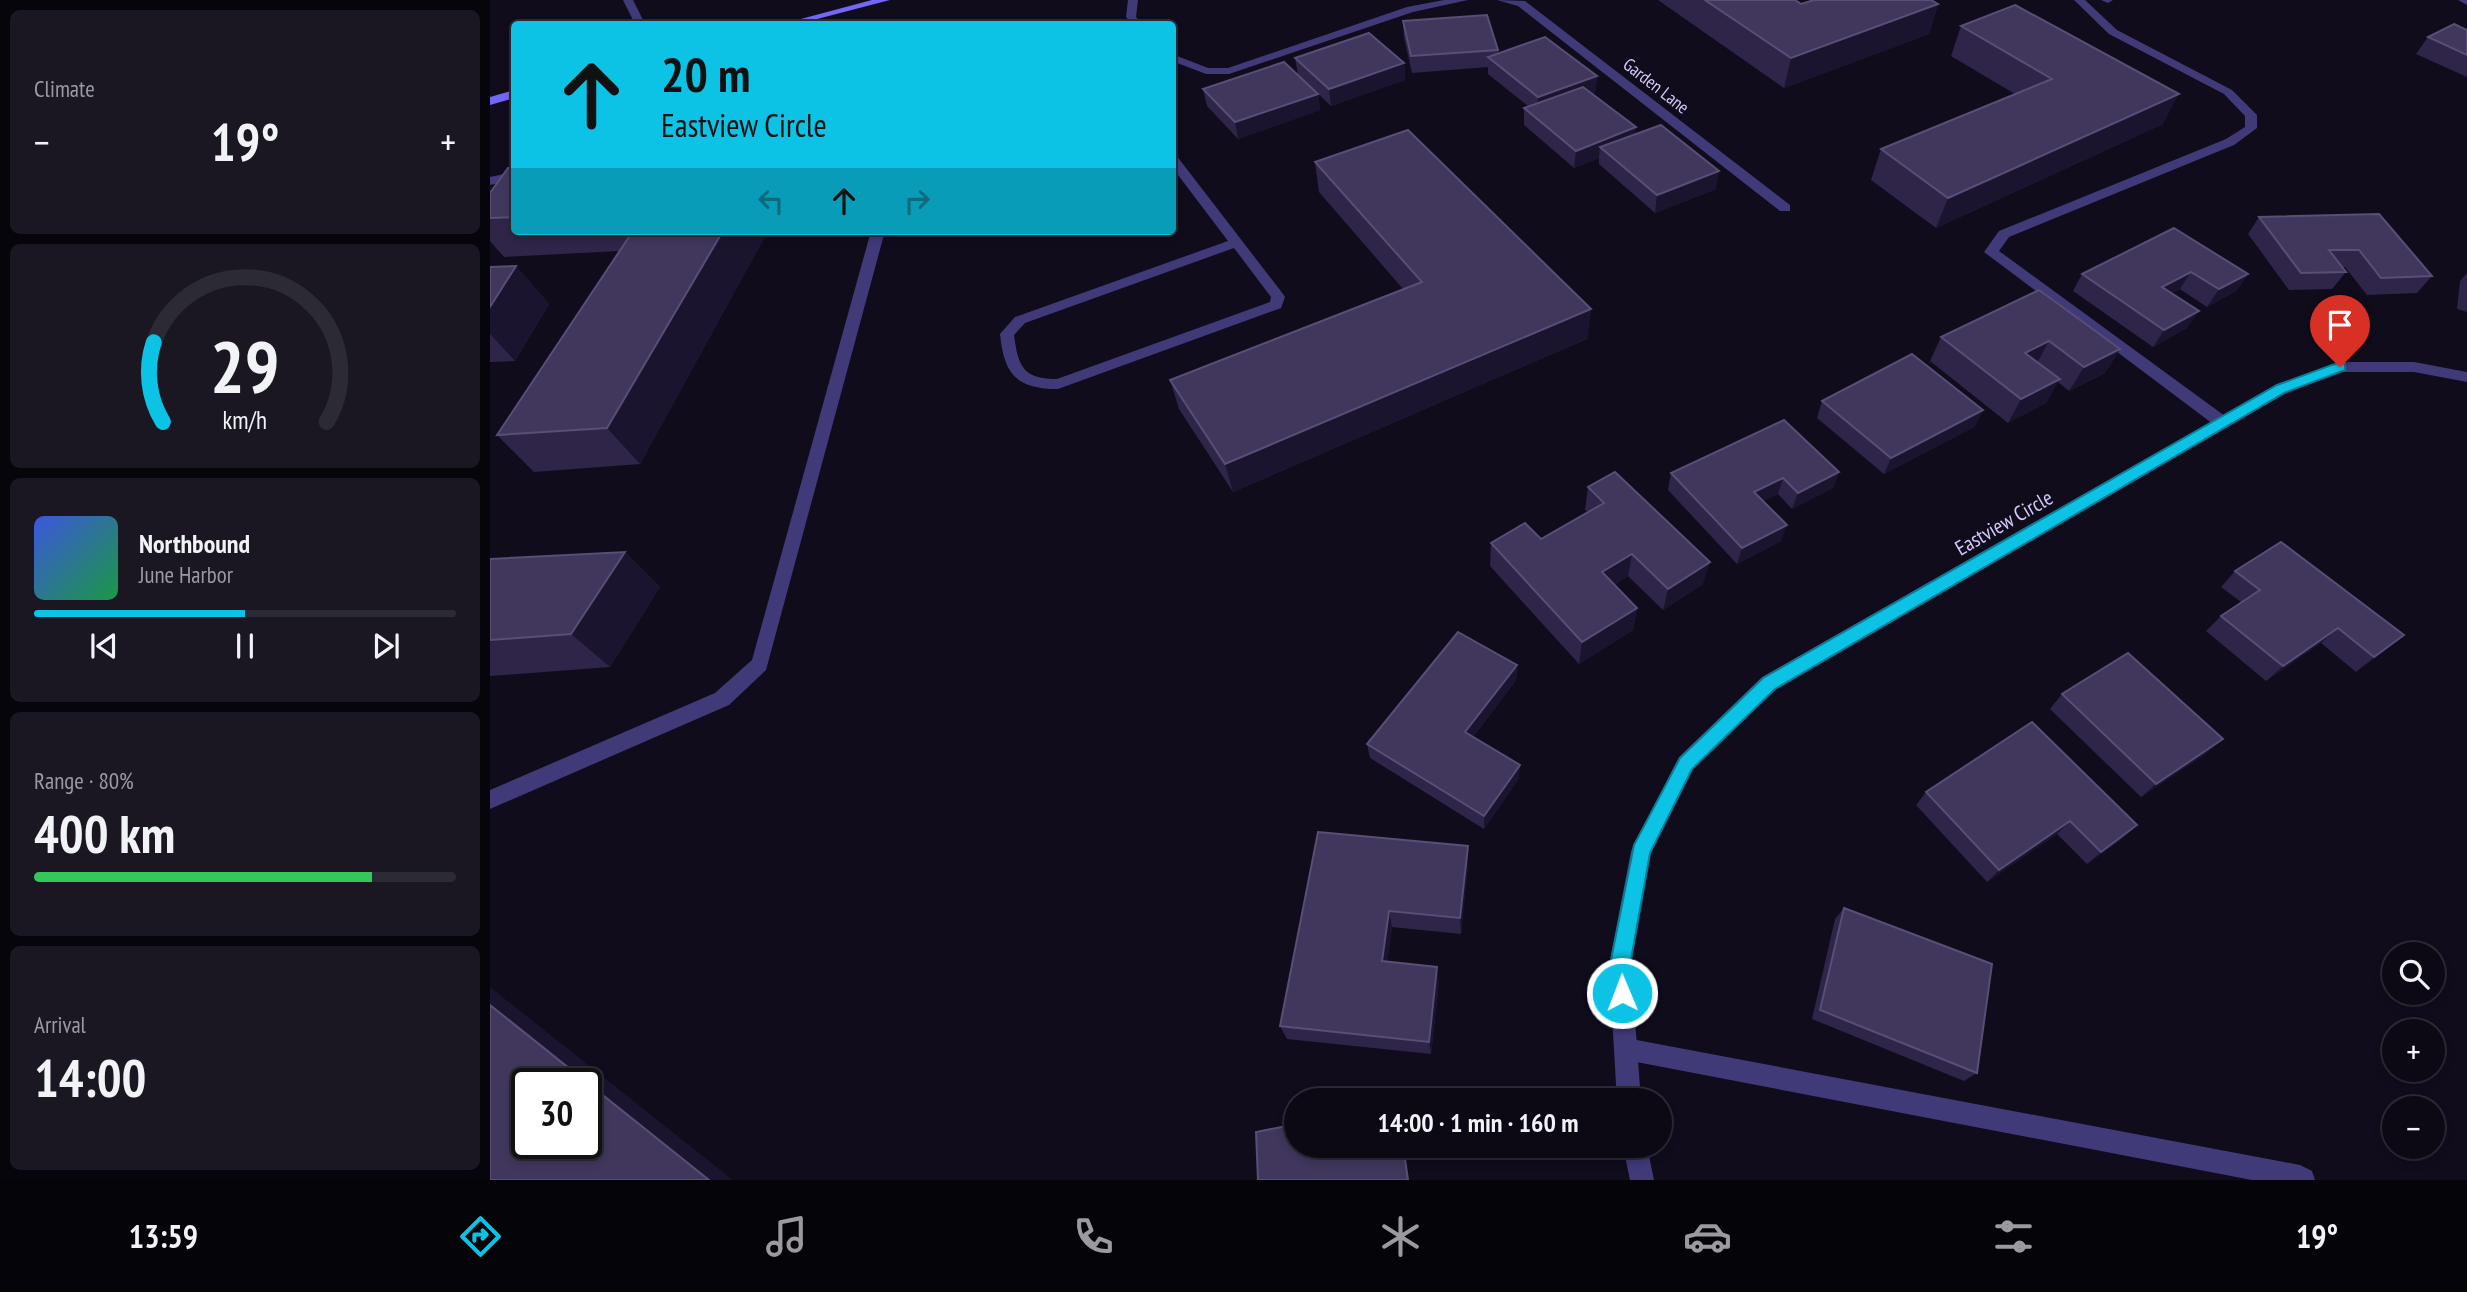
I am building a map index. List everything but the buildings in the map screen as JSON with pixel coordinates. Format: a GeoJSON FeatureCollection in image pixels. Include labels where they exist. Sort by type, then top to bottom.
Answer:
{"type":"FeatureCollection","features":[{"type":"Feature","properties":{"kind":"main road"},"geometry":{"type":"LineString","coordinates":[[799,21],[884,0]]}},
{"type":"Feature","properties":{"kind":"main road"},"geometry":{"type":"LineString","coordinates":[[490,101],[511,95]]}},
{"type":"Feature","properties":{"kind":"street"},"geometry":{"type":"LineString","coordinates":[[628,0],[638,21]]}},
{"type":"Feature","properties":{"kind":"street"},"geometry":{"type":"LineString","coordinates":[[1133,0],[1134,21]]}},
{"type":"Feature","properties":{"kind":"street"},"geometry":{"type":"LineString","coordinates":[[1176,59],[1206,71],[1229,71],[1411,9],[1463,0]]}},
{"type":"Feature","properties":{"kind":"street","name":"Garden Lane"},"geometry":{"type":"LineString","coordinates":[[1502,0],[1521,3],[1785,208]]}},
{"type":"Feature","properties":{"kind":"street"},"geometry":{"type":"LineString","coordinates":[[2079,0],[2113,32],[2228,92],[2251,115],[2251,128],[2230,142],[2004,234],[1992,252],[2223,423]]}},
{"type":"Feature","properties":{"kind":"street"},"geometry":{"type":"LineString","coordinates":[[1176,163],[1278,297],[1276,305],[1058,384],[1039,385],[1025,381],[1009,358],[1007,334],[1020,320],[1235,243]]}},
{"type":"Feature","properties":{"kind":"street"},"geometry":{"type":"LineString","coordinates":[[491,182],[511,177]]}},
{"type":"Feature","properties":{"kind":"street"},"geometry":{"type":"LineString","coordinates":[[490,800],[722,699],[760,664],[877,235]]}},
{"type":"Feature","properties":{"kind":"street","name":"Eastview Circle"},"geometry":{"type":"LineString","coordinates":[[1628,1088],[1620,965],[1641,851],[1686,763],[1769,684],[2281,389],[2340,367],[2414,367],[2467,377]]}},
{"type":"Feature","properties":{"kind":"street"},"geometry":{"type":"LineString","coordinates":[[1626,1049],[2273,1172],[2303,1180]]}},
{"type":"Feature","properties":{"kind":"street"},"geometry":{"type":"LineString","coordinates":[[1637,1158],[1642,1180]]}},
{"type":"Feature","properties":{"kind":"route"},"geometry":{"type":"LineString","coordinates":[[1622,993],[1620,965],[1641,851],[1686,763],[1769,684],[2281,389],[2340,367]]}}]}
